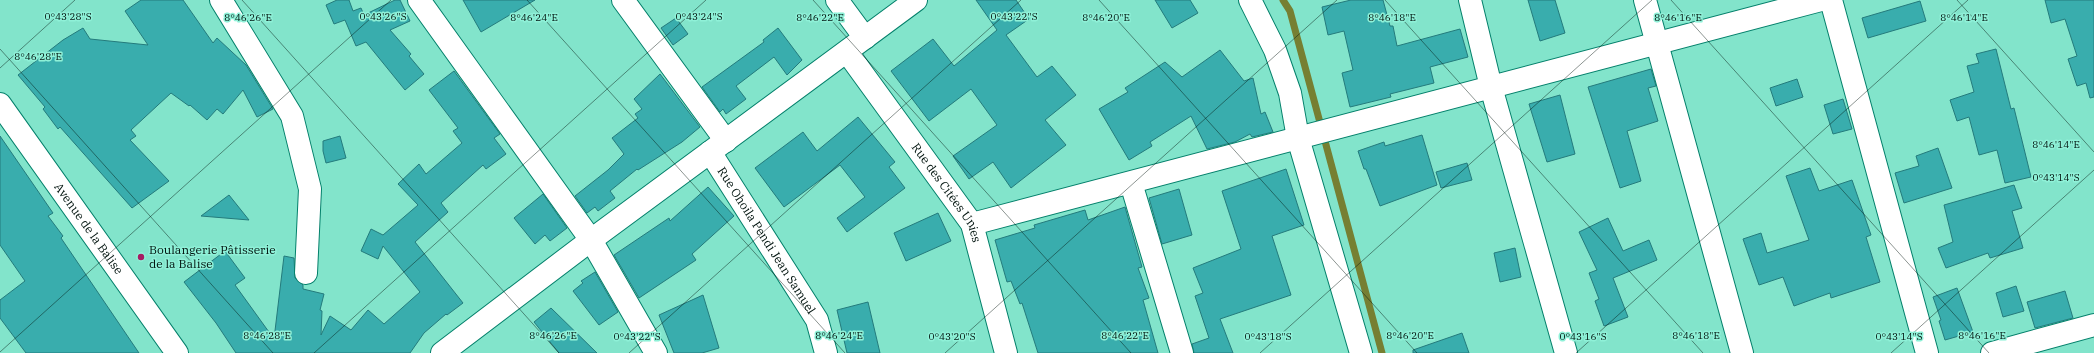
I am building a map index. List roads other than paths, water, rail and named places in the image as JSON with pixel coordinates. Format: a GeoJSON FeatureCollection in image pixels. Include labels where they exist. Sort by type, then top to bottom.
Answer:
{"type":"FeatureCollection","features":[{"type":"Feature","properties":{"kind":"street"},"geometry":{"type":"LineString","coordinates":[[221,0],[292,116],[310,189],[306,273]]}},
{"type":"Feature","properties":{"kind":"street"},"geometry":{"type":"LineString","coordinates":[[419,0],[591,240],[656,353]]}},
{"type":"Feature","properties":{"kind":"street","name":"Rue Ohoila Pendi Jean Samuel"},"geometry":{"type":"LineString","coordinates":[[623,0],[718,147],[817,320],[826,353]]}},
{"type":"Feature","properties":{"kind":"street"},"geometry":{"type":"LineString","coordinates":[[837,0],[865,38]]}},
{"type":"Feature","properties":{"kind":"street"},"geometry":{"type":"LineString","coordinates":[[442,353],[591,240],[848,52],[916,0]]}},
{"type":"Feature","properties":{"kind":"street"},"geometry":{"type":"LineString","coordinates":[[1250,0],[1276,50],[1304,136],[1361,353]]}},
{"type":"Feature","properties":{"kind":"street"},"geometry":{"type":"LineString","coordinates":[[1470,0],[1491,87],[1566,353]]}},
{"type":"Feature","properties":{"kind":"street"},"geometry":{"type":"LineString","coordinates":[[1645,0],[1742,353]]}},
{"type":"Feature","properties":{"kind":"street"},"geometry":{"type":"LineString","coordinates":[[972,224],[1821,0]]}},
{"type":"Feature","properties":{"kind":"street"},"geometry":{"type":"LineString","coordinates":[[1831,0],[1927,353]]}},
{"type":"Feature","properties":{"kind":"street","name":"Rue des Citées Unies"},"geometry":{"type":"LineString","coordinates":[[848,52],[972,224],[1006,353]]}},
{"type":"Feature","properties":{"kind":"street","name":"Avenue de la Balise"},"geometry":{"type":"LineString","coordinates":[[0,104],[177,353]]}},
{"type":"Feature","properties":{"kind":"street"},"geometry":{"type":"LineString","coordinates":[[1131,183],[1182,353]]}},
{"type":"Feature","properties":{"kind":"street"},"geometry":{"type":"LineString","coordinates":[[1992,353],[2094,325]]}},
{"type":"Feature","properties":{"kind":"waterway"},"geometry":{"type":"LineString","coordinates":[[1283,0],[1290,11],[1382,353]]}},
{"type":"Feature","properties":{"kind":"place","name":"Boulangerie Pâtisserie de la Balise"},"geometry":{"type":"Point","coordinates":[141,257]}}]}
